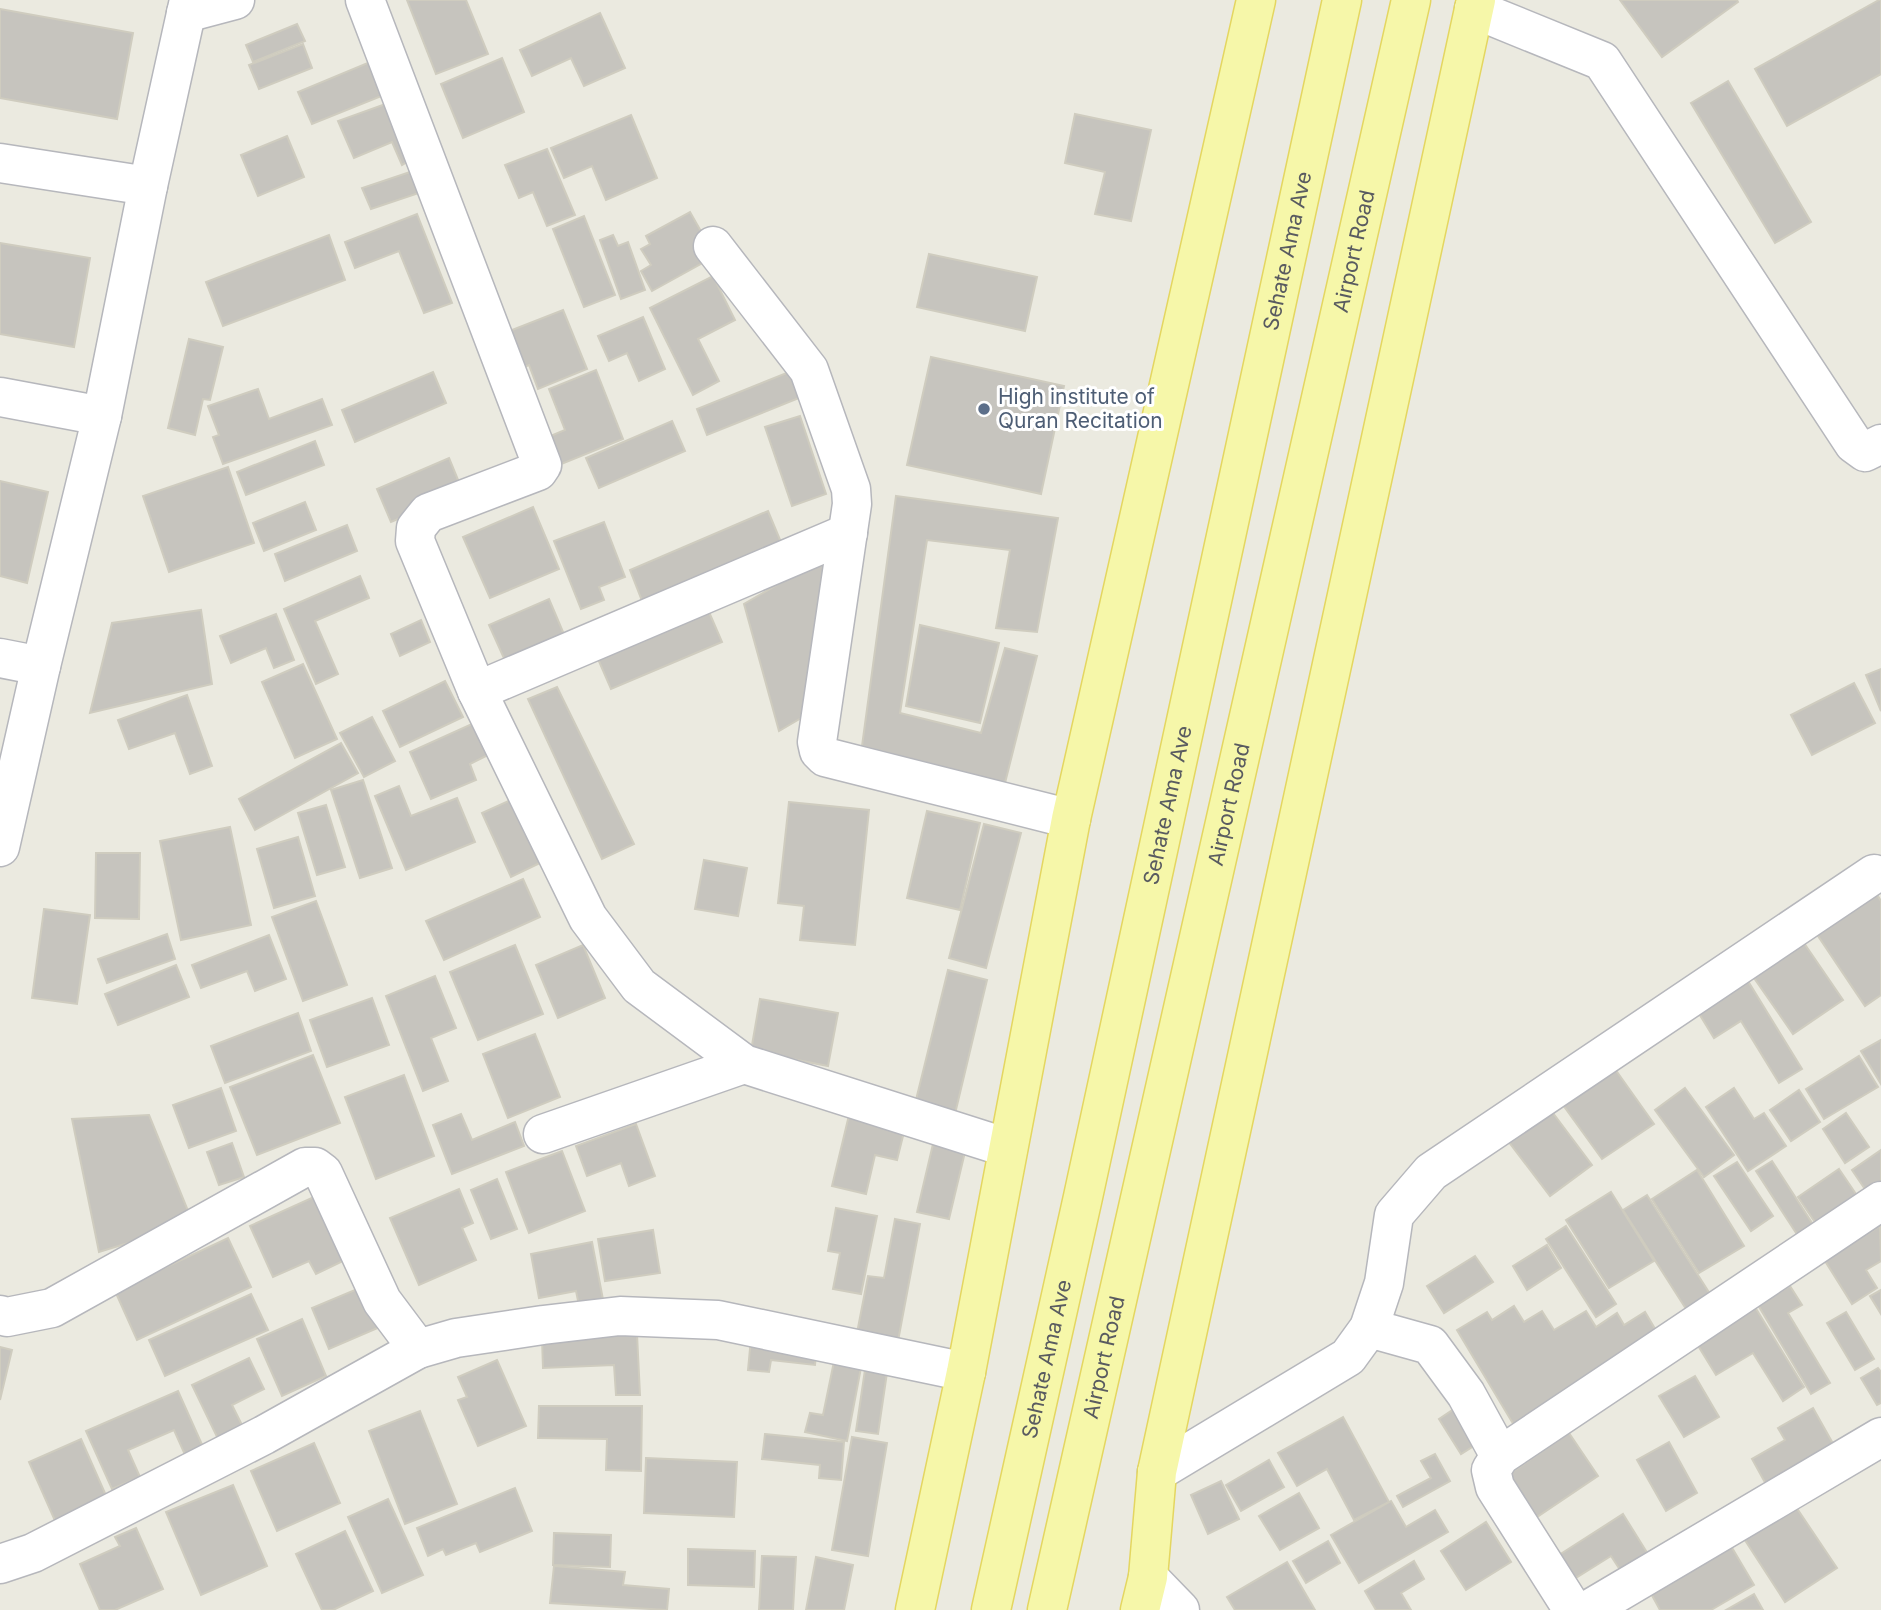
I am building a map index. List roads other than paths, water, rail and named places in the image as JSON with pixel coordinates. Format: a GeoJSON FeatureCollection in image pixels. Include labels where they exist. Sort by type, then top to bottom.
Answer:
{"type":"FeatureCollection","features":[{"type":"Feature","properties":{"kind":"main road"},"geometry":{"type":"LineString","coordinates":[[915,1610],[966,1372],[1071,818],[1256,0]]}},
{"type":"Feature","properties":{"kind":"main road","name":"Sehate Ama Ave"},"geometry":{"type":"LineString","coordinates":[[991,1610],[1342,0]]}},
{"type":"Feature","properties":{"kind":"main road","name":"Airport Road"},"geometry":{"type":"LineString","coordinates":[[1047,1610],[1411,0]]}},
{"type":"Feature","properties":{"kind":"main road"},"geometry":{"type":"LineString","coordinates":[[1144,1593],[1157,1472],[1475,4]]}},
{"type":"Feature","properties":{"kind":"street"},"geometry":{"type":"LineString","coordinates":[[0,847],[102,416],[187,7],[236,0]]}},
{"type":"Feature","properties":{"kind":"street"},"geometry":{"type":"LineString","coordinates":[[365,0],[542,465],[538,471],[428,513],[416,528],[415,541],[477,691],[588,918],[639,986],[744,1063],[1008,1148]]}},
{"type":"Feature","properties":{"kind":"street"},"geometry":{"type":"LineString","coordinates":[[1475,4],[1602,61],[1854,444],[1865,452],[1881,444]]}},
{"type":"Feature","properties":{"kind":"street"},"geometry":{"type":"LineString","coordinates":[[0,163],[148,186]]}},
{"type":"Feature","properties":{"kind":"street"},"geometry":{"type":"LineString","coordinates":[[713,246],[809,370],[851,489],[848,533],[817,742],[819,751],[825,757],[1071,818]]}},
{"type":"Feature","properties":{"kind":"street"},"geometry":{"type":"LineString","coordinates":[[0,397],[102,416]]}},
{"type":"Feature","properties":{"kind":"street"},"geometry":{"type":"LineString","coordinates":[[477,691],[848,533]]}},
{"type":"Feature","properties":{"kind":"street"},"geometry":{"type":"LineString","coordinates":[[0,658],[41,666]]}},
{"type":"Feature","properties":{"kind":"street"},"geometry":{"type":"LineString","coordinates":[[1157,1472],[1348,1357],[1369,1328],[1384,1283],[1394,1215],[1431,1172],[1874,874]]}},
{"type":"Feature","properties":{"kind":"street"},"geometry":{"type":"LineString","coordinates":[[543,1134],[744,1063]]}},
{"type":"Feature","properties":{"kind":"street"},"geometry":{"type":"LineString","coordinates":[[0,1315],[7,1317],[52,1308],[305,1167],[316,1167],[323,1173],[382,1301],[418,1349]]}},
{"type":"Feature","properties":{"kind":"street"},"geometry":{"type":"LineString","coordinates":[[1573,1610],[1495,1487],[1491,1471],[1500,1456],[1881,1201]]}},
{"type":"Feature","properties":{"kind":"street"},"geometry":{"type":"LineString","coordinates":[[0,1564],[33,1553],[264,1435],[418,1349],[456,1338],[620,1316],[718,1320],[966,1372]]}},
{"type":"Feature","properties":{"kind":"street"},"geometry":{"type":"LineString","coordinates":[[1369,1328],[1430,1345],[1466,1394],[1500,1456]]}},
{"type":"Feature","properties":{"kind":"street"},"geometry":{"type":"LineString","coordinates":[[1588,1610],[1881,1437]]}},
{"type":"Feature","properties":{"kind":"street"},"geometry":{"type":"LineString","coordinates":[[1144,1593],[1180,1610]]}},
{"type":"Feature","properties":{"kind":"place","name":"High institute of Quran Recitation"},"geometry":{"type":"Point","coordinates":[984,409]}}]}
